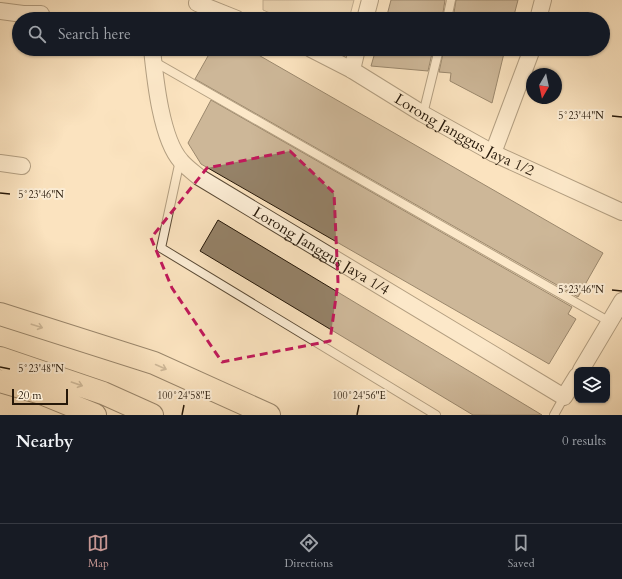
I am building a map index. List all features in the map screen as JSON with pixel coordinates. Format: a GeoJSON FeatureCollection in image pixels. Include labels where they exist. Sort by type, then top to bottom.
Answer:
{"type":"FeatureCollection","features":[{"type":"Feature","properties":{"kind":"highway"},"geometry":{"type":"LineString","coordinates":[[0,314],[154,364],[269,415]]}},
{"type":"Feature","properties":{"kind":"highway"},"geometry":{"type":"LineString","coordinates":[[0,358],[103,393],[152,415]]}},
{"type":"Feature","properties":{"kind":"highway"},"geometry":{"type":"LineString","coordinates":[[0,381],[41,393],[95,415]]}},
{"type":"Feature","properties":{"kind":"street"},"geometry":{"type":"LineString","coordinates":[[367,12],[370,0]]}},
{"type":"Feature","properties":{"kind":"street"},"geometry":{"type":"LineString","coordinates":[[539,12],[542,0]]}},
{"type":"Feature","properties":{"kind":"street"},"geometry":{"type":"LineString","coordinates":[[197,3],[220,12]]}},
{"type":"Feature","properties":{"kind":"street"},"geometry":{"type":"LineString","coordinates":[[0,11],[12,13]]}},
{"type":"Feature","properties":{"kind":"street","name":"Lorong Janggus Jaya 1/4"},"geometry":{"type":"LineString","coordinates":[[153,56],[163,124],[170,142],[180,160],[199,177],[564,398]]}},
{"type":"Feature","properties":{"kind":"street","name":"Lorong Janggus Jaya 1/2"},"geometry":{"type":"LineString","coordinates":[[325,56],[352,70],[423,114],[493,153],[622,212]]}},
{"type":"Feature","properties":{"kind":"street"},"geometry":{"type":"LineString","coordinates":[[352,70],[356,56]]}},
{"type":"Feature","properties":{"kind":"street"},"geometry":{"type":"LineString","coordinates":[[493,153],[529,56]]}},
{"type":"Feature","properties":{"kind":"street"},"geometry":{"type":"LineString","coordinates":[[0,162],[22,166]]}},
{"type":"Feature","properties":{"kind":"street"},"geometry":{"type":"LineString","coordinates":[[583,367],[622,301]]}},
{"type":"Feature","properties":{"kind":"street"},"geometry":{"type":"LineString","coordinates":[[564,398],[574,381]]}},
{"type":"Feature","properties":{"kind":"lane"},"geometry":{"type":"LineString","coordinates":[[448,12],[451,0]]}},
{"type":"Feature","properties":{"kind":"lane"},"geometry":{"type":"LineString","coordinates":[[155,56],[610,322]]}},
{"type":"Feature","properties":{"kind":"lane"},"geometry":{"type":"LineString","coordinates":[[423,114],[437,56]]}},
{"type":"Feature","properties":{"kind":"lane"},"geometry":{"type":"LineString","coordinates":[[180,160],[160,248],[436,415]]}},
{"type":"Feature","properties":{"kind":"lane"},"geometry":{"type":"LineString","coordinates":[[554,415],[564,398]]}},
{"type":"Feature","properties":{"kind":"highlighted area"},"geometry":{"type":"Polygon","coordinates":[[[290,151],[334,193],[338,282],[330,341],[222,362],[172,288],[151,238],[207,168],[290,151]]]}},
{"type":"Feature","properties":{"kind":"shaded area"},"geometry":{"type":"Polygon","coordinates":[[[263,0],[354,0],[351,12],[268,12],[263,10],[263,0]]]}},
{"type":"Feature","properties":{"kind":"building"},"geometry":{"type":"Polygon","coordinates":[[[391,0],[445,0],[443,12],[388,12],[391,0]]]}},
{"type":"Feature","properties":{"kind":"building"},"geometry":{"type":"Polygon","coordinates":[[[456,0],[518,0],[515,12],[454,12],[456,0]]]}},
{"type":"Feature","properties":{"kind":"building"},"geometry":{"type":"Polygon","coordinates":[[[208,56],[260,56],[603,253],[578,297],[195,79],[208,56]]]}},
{"type":"Feature","properties":{"kind":"building"},"geometry":{"type":"Polygon","coordinates":[[[374,56],[431,56],[428,71],[371,66],[374,56]]]}},
{"type":"Feature","properties":{"kind":"building"},"geometry":{"type":"Polygon","coordinates":[[[442,56],[503,56],[492,103],[450,81],[451,73],[439,72],[442,56]]]}},
{"type":"Feature","properties":{"kind":"building"},"geometry":{"type":"Polygon","coordinates":[[[211,100],[572,307],[568,314],[576,319],[549,364],[201,164],[188,143],[211,100]]]}},
{"type":"Feature","properties":{"kind":"building"},"geometry":{"type":"Polygon","coordinates":[[[218,220],[542,415],[473,415],[200,251],[218,220]]]}}]}
